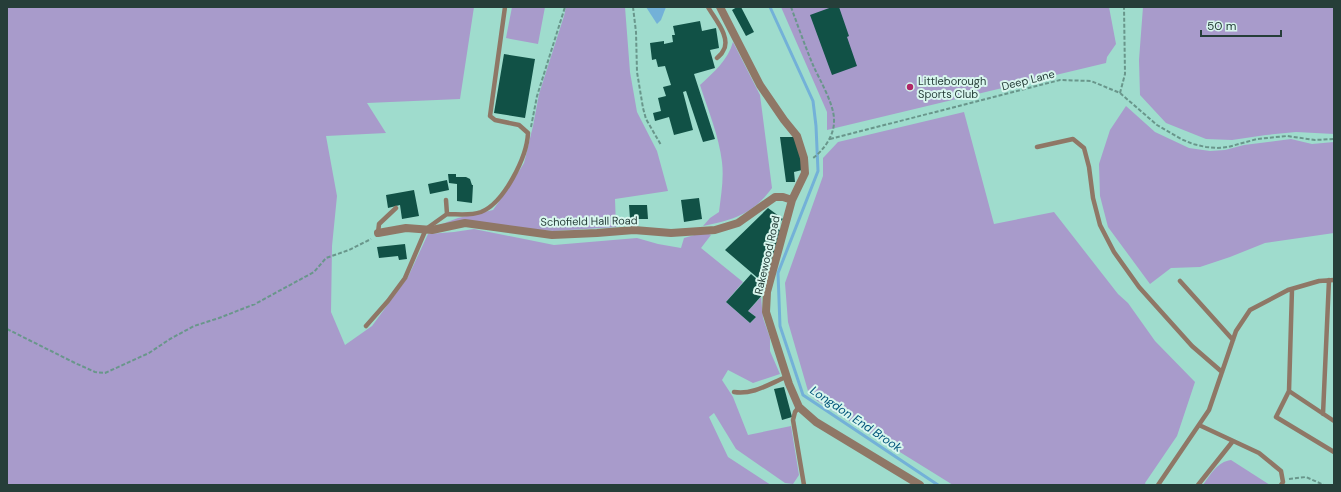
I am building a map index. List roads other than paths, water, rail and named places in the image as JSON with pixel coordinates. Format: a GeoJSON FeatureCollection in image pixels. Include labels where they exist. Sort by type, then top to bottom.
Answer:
{"type":"FeatureCollection","features":[{"type":"Feature","properties":{"kind":"street","name":"Rakewood Road"},"geometry":{"type":"LineString","coordinates":[[720,7],[760,85],[797,136],[804,158],[805,173],[792,200],[767,292],[766,312],[786,377],[799,407],[816,422],[920,485]]}},
{"type":"Feature","properties":{"kind":"street","name":"Schofield Hall Road"},"geometry":{"type":"LineString","coordinates":[[378,233],[406,228],[432,230],[465,223],[552,235],[634,230],[671,233],[715,230],[738,223],[775,198],[783,197],[792,200]]}},
{"type":"Feature","properties":{"kind":"lane"},"geometry":{"type":"LineString","coordinates":[[366,326],[388,301],[405,278],[426,229],[447,214],[469,215],[482,211],[494,202],[507,188],[521,163],[528,141],[528,132],[519,125],[495,120],[490,116],[505,7]]}},
{"type":"Feature","properties":{"kind":"lane"},"geometry":{"type":"LineString","coordinates":[[708,7],[721,27],[725,39],[726,46],[717,58]]}},
{"type":"Feature","properties":{"kind":"lane"},"geometry":{"type":"LineString","coordinates":[[1038,147],[1073,139],[1084,148],[1089,167],[1092,198],[1100,225],[1114,252],[1139,286],[1192,346],[1222,372]]}},
{"type":"Feature","properties":{"kind":"lane"},"geometry":{"type":"LineString","coordinates":[[446,200],[447,214]]}},
{"type":"Feature","properties":{"kind":"lane"},"geometry":{"type":"LineString","coordinates":[[378,233],[379,224],[396,208]]}},
{"type":"Feature","properties":{"kind":"lane"},"geometry":{"type":"LineString","coordinates":[[1158,485],[1209,410],[1236,331],[1250,310],[1288,290],[1319,281],[1332,280],[1323,414]]}},
{"type":"Feature","properties":{"kind":"lane"},"geometry":{"type":"LineString","coordinates":[[1180,281],[1233,340]]}},
{"type":"Feature","properties":{"kind":"lane"},"geometry":{"type":"LineString","coordinates":[[1292,289],[1289,391],[1276,417],[1334,452]]}},
{"type":"Feature","properties":{"kind":"lane"},"geometry":{"type":"LineString","coordinates":[[734,392],[752,392],[786,377]]}},
{"type":"Feature","properties":{"kind":"lane"},"geometry":{"type":"LineString","coordinates":[[1289,391],[1334,421]]}},
{"type":"Feature","properties":{"kind":"lane"},"geometry":{"type":"LineString","coordinates":[[799,407],[795,412],[794,420],[804,485]]}},
{"type":"Feature","properties":{"kind":"lane"},"geometry":{"type":"LineString","coordinates":[[1199,425],[1259,453],[1281,470],[1283,482],[1281,485]]}},
{"type":"Feature","properties":{"kind":"lane"},"geometry":{"type":"LineString","coordinates":[[1198,485],[1233,441]]}},
{"type":"Feature","properties":{"kind":"water"},"geometry":{"type":"Polygon","coordinates":[[[646,7],[666,7],[661,20],[657,24],[646,7]]]}},
{"type":"Feature","properties":{"kind":"waterway","name":"Longdon End Brook"},"geometry":{"type":"LineString","coordinates":[[770,7],[813,101],[816,126],[818,171],[778,273],[780,326],[803,395],[938,485]]}},
{"type":"Feature","properties":{"kind":"place","name":"Littleborough Sports Club"},"geometry":{"type":"Point","coordinates":[910,87]}}]}
